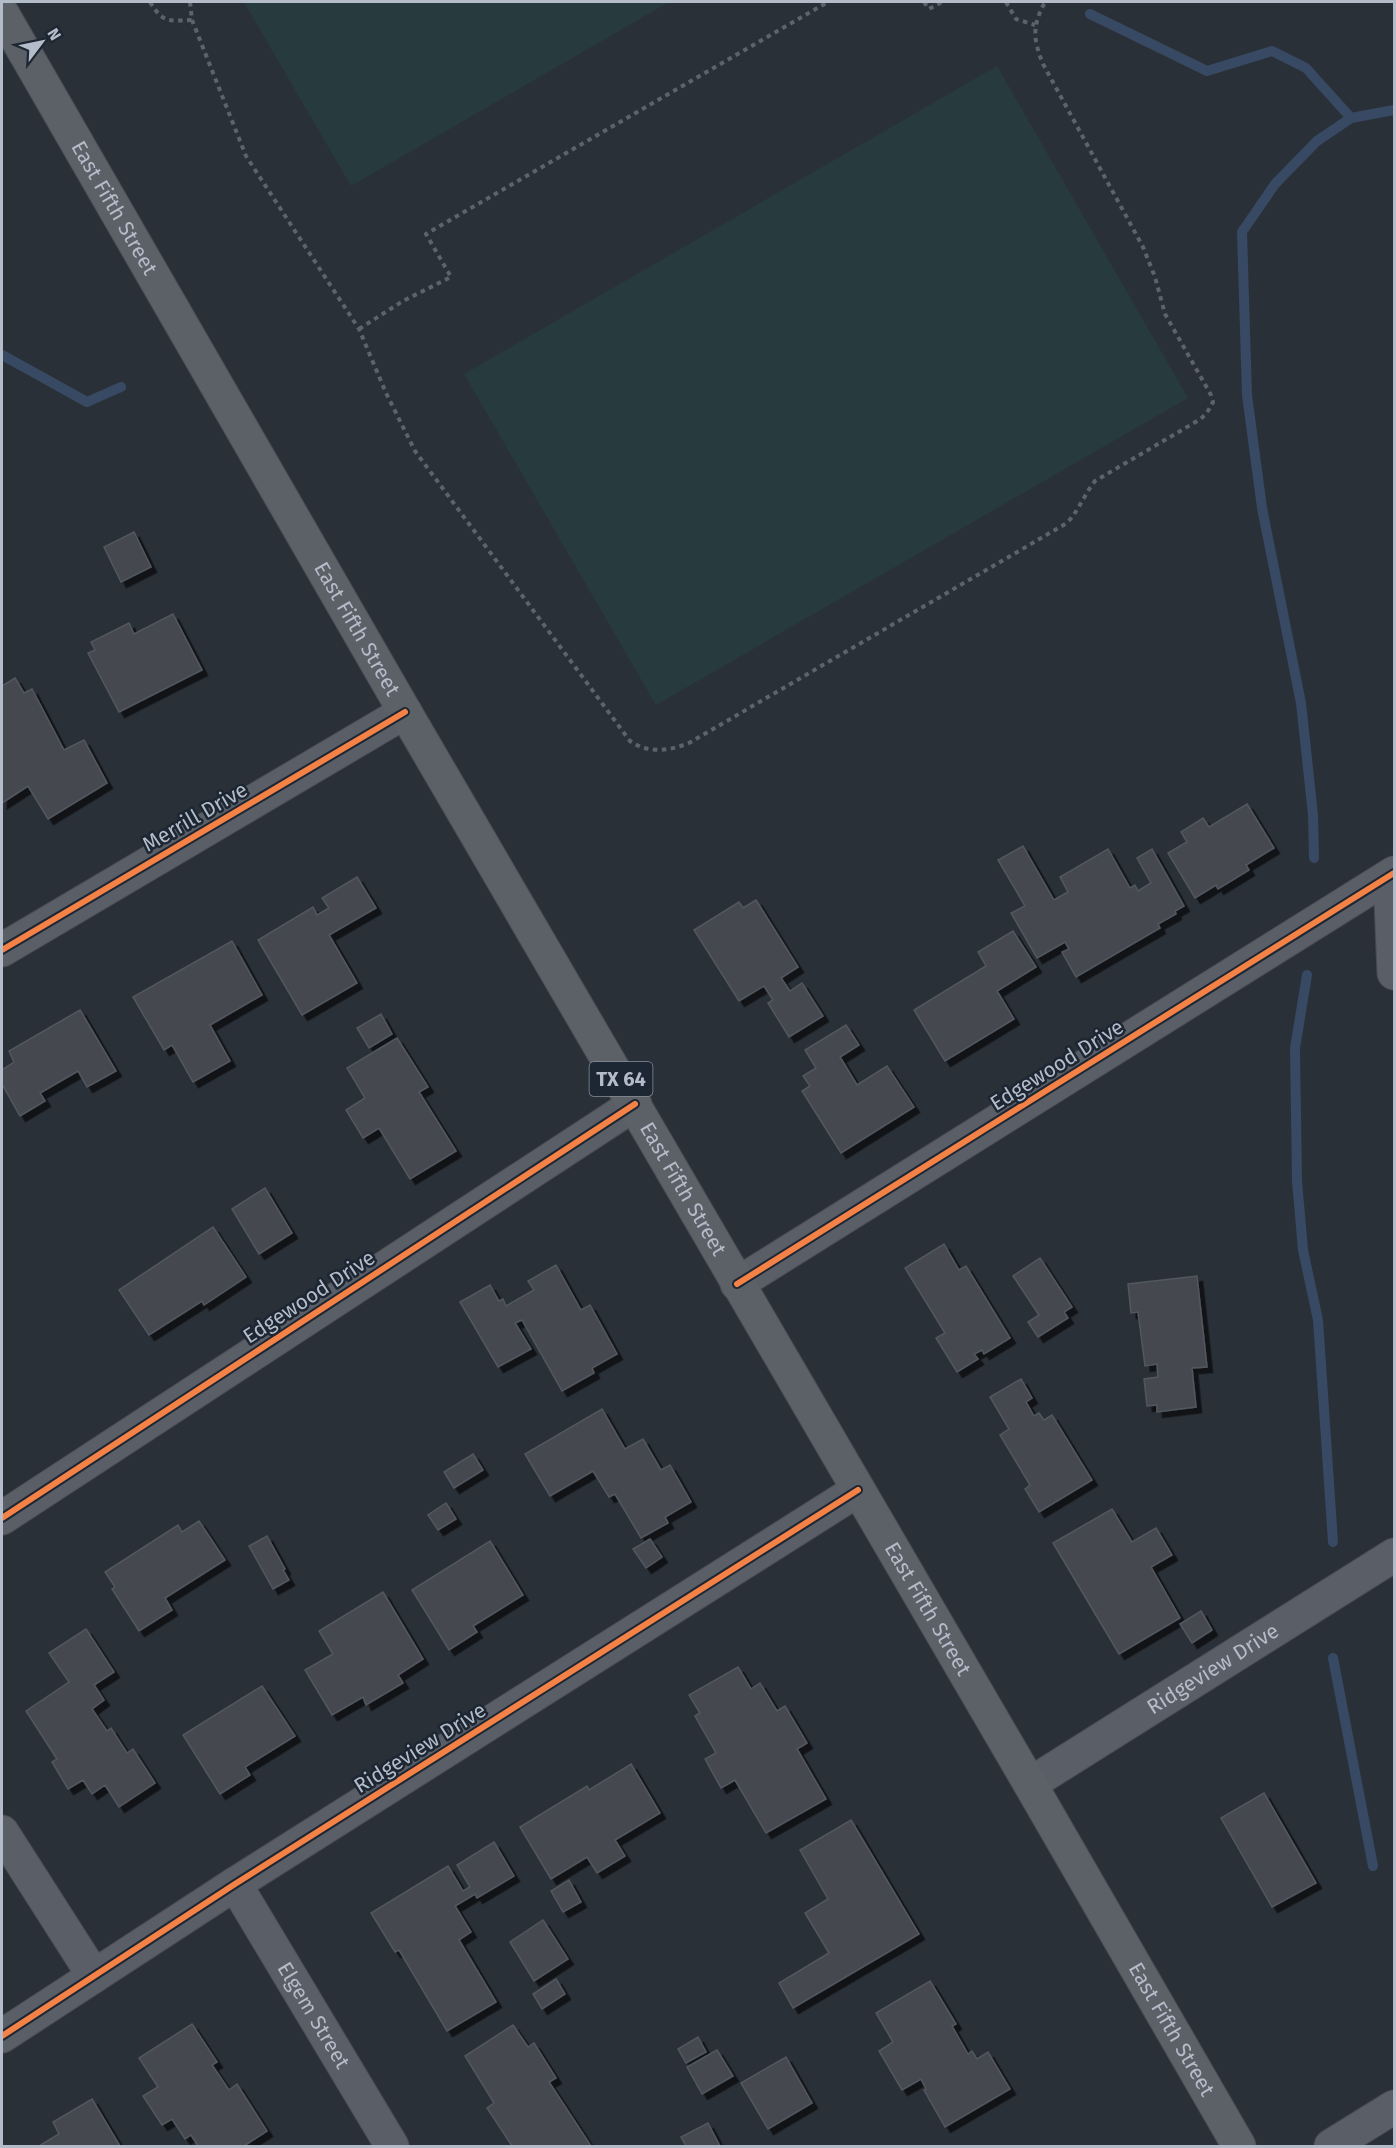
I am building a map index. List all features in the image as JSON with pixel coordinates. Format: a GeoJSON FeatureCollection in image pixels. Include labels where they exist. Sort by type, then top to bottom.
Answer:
{"type":"FeatureCollection","features":[{"type":"Feature","properties":{"kind":"main road","name":"East Fifth Street"},"geometry":{"type":"LineString","coordinates":[[2,13],[405,712],[636,1104],[737,1284],[1239,2146]]}},
{"type":"Feature","properties":{"kind":"street","name":"Merrill Drive"},"geometry":{"type":"LineString","coordinates":[[2,950],[405,712]]}},
{"type":"Feature","properties":{"kind":"street","name":"Edgewood Drive"},"geometry":{"type":"LineString","coordinates":[[737,1284],[1392,875]]}},
{"type":"Feature","properties":{"kind":"street"},"geometry":{"type":"LineString","coordinates":[[1392,875],[1395,973]]}},
{"type":"Feature","properties":{"kind":"street","name":"Edgewood Drive"},"geometry":{"type":"LineString","coordinates":[[2,1518],[636,1104]]}},
{"type":"Feature","properties":{"kind":"street","name":"Ridgeview Drive"},"geometry":{"type":"LineString","coordinates":[[2,2036],[235,1884],[858,1491]]}},
{"type":"Feature","properties":{"kind":"street","name":"Ridgeview Drive"},"geometry":{"type":"LineString","coordinates":[[1030,1784],[1395,1555]]}},
{"type":"Feature","properties":{"kind":"street"},"geometry":{"type":"LineString","coordinates":[[2,1832],[94,1976]]}},
{"type":"Feature","properties":{"kind":"street","name":"Elgem Street"},"geometry":{"type":"LineString","coordinates":[[235,1884],[392,2146]]}},
{"type":"Feature","properties":{"kind":"street"},"geometry":{"type":"LineString","coordinates":[[1332,2146],[1395,2107]]}},
{"type":"Feature","properties":{"kind":"path"},"geometry":{"type":"LineString","coordinates":[[150,2],[158,16],[168,21],[192,20]]}},
{"type":"Feature","properties":{"kind":"path"},"geometry":{"type":"LineString","coordinates":[[190,2],[192,20],[246,156],[359,329],[386,393],[416,451],[630,741],[637,746],[664,751],[689,744],[1067,523],[1077,512],[1086,492],[1095,481],[1207,414],[1213,402],[1211,395],[1165,314],[1155,277],[1143,247],[1043,64],[1035,44],[1035,25],[1045,2]]}},
{"type":"Feature","properties":{"kind":"path"},"geometry":{"type":"LineString","coordinates":[[359,329],[451,277],[426,234],[828,2]]}},
{"type":"Feature","properties":{"kind":"path"},"geometry":{"type":"LineString","coordinates":[[924,2],[929,9],[942,2]]}},
{"type":"Feature","properties":{"kind":"path"},"geometry":{"type":"LineString","coordinates":[[1006,2],[1016,19],[1035,25]]}},
{"type":"Feature","properties":{"kind":"green space"},"geometry":{"type":"Polygon","coordinates":[[[244,2],[669,2],[351,186],[244,2]]]}},
{"type":"Feature","properties":{"kind":"green space"},"geometry":{"type":"Polygon","coordinates":[[[997,66],[1188,398],[656,705],[464,374],[997,66]]]}},
{"type":"Feature","properties":{"kind":"building"},"geometry":{"type":"Polygon","coordinates":[[[134,532],[151,567],[121,582],[104,547],[134,532]]]}},
{"type":"Feature","properties":{"kind":"building"},"geometry":{"type":"Polygon","coordinates":[[[173,614],[202,670],[119,712],[88,653],[95,650],[91,642],[129,623],[134,634],[173,614]]]}},
{"type":"Feature","properties":{"kind":"building"},"geometry":{"type":"Polygon","coordinates":[[[15,678],[24,693],[32,689],[64,750],[84,740],[107,783],[48,819],[28,786],[2,803],[2,686],[15,678]]]}},
{"type":"Feature","properties":{"kind":"building"},"geometry":{"type":"Polygon","coordinates":[[[1247,804],[1274,848],[1246,865],[1249,870],[1218,889],[1216,885],[1195,898],[1168,853],[1187,842],[1181,832],[1203,818],[1209,827],[1247,804]]]}},
{"type":"Feature","properties":{"kind":"building"},"geometry":{"type":"Polygon","coordinates":[[[1023,846],[1054,900],[1068,892],[1060,877],[1108,849],[1130,888],[1135,885],[1138,891],[1151,883],[1137,858],[1152,849],[1184,906],[1175,911],[1176,914],[1158,924],[1160,928],[1076,977],[1062,952],[1069,949],[1065,942],[1037,958],[1011,913],[1025,906],[998,860],[1023,846]]]}},
{"type":"Feature","properties":{"kind":"building"},"geometry":{"type":"Polygon","coordinates":[[[357,877],[376,908],[329,935],[357,983],[302,1015],[258,940],[313,907],[317,915],[329,908],[322,898],[357,877]]]}},
{"type":"Feature","properties":{"kind":"building"},"geometry":{"type":"Polygon","coordinates":[[[756,900],[798,967],[781,978],[790,991],[802,983],[823,1016],[789,1037],[768,1003],[773,1000],[764,986],[739,1001],[694,930],[739,902],[743,908],[756,900]]]}},
{"type":"Feature","properties":{"kind":"building"},"geometry":{"type":"Polygon","coordinates":[[[1013,931],[1036,967],[997,991],[1014,1019],[945,1061],[914,1010],[986,966],[978,952],[1013,931]]]}},
{"type":"Feature","properties":{"kind":"building"},"geometry":{"type":"Polygon","coordinates":[[[232,941],[262,995],[210,1025],[230,1061],[193,1082],[172,1045],[164,1050],[133,997],[232,941]]]}},
{"type":"Feature","properties":{"kind":"building"},"geometry":{"type":"Polygon","coordinates":[[[80,1010],[116,1071],[87,1087],[78,1071],[40,1093],[45,1101],[20,1116],[2,1084],[2,1070],[14,1062],[9,1051],[80,1010]]]}},
{"type":"Feature","properties":{"kind":"building"},"geometry":{"type":"Polygon","coordinates":[[[381,1014],[392,1034],[369,1048],[357,1028],[381,1014]]]}},
{"type":"Feature","properties":{"kind":"building"},"geometry":{"type":"Polygon","coordinates":[[[846,1025],[859,1045],[840,1057],[857,1085],[887,1066],[914,1107],[841,1153],[802,1091],[810,1086],[803,1076],[816,1068],[805,1050],[846,1025]]]}},
{"type":"Feature","properties":{"kind":"building"},"geometry":{"type":"Polygon","coordinates":[[[397,1038],[428,1087],[419,1092],[456,1151],[410,1179],[379,1128],[363,1138],[346,1110],[365,1098],[347,1068],[397,1038]]]}},
{"type":"Feature","properties":{"kind":"building"},"geometry":{"type":"Polygon","coordinates":[[[265,1188],[292,1233],[259,1254],[232,1209],[265,1188]]]}},
{"type":"Feature","properties":{"kind":"building"},"geometry":{"type":"Polygon","coordinates":[[[213,1227],[246,1277],[204,1305],[202,1301],[149,1335],[119,1290],[213,1227]]]}},
{"type":"Feature","properties":{"kind":"building"},"geometry":{"type":"Polygon","coordinates":[[[944,1244],[959,1270],[966,1266],[1010,1338],[984,1354],[982,1350],[974,1354],[978,1359],[957,1372],[936,1338],[945,1333],[905,1268],[944,1244]]]}},
{"type":"Feature","properties":{"kind":"building"},"geometry":{"type":"Polygon","coordinates":[[[1040,1258],[1072,1307],[1064,1312],[1068,1318],[1038,1337],[1028,1322],[1039,1315],[1013,1276],[1040,1258]]]}},
{"type":"Feature","properties":{"kind":"building"},"geometry":{"type":"Polygon","coordinates":[[[556,1265],[581,1310],[590,1305],[617,1354],[592,1368],[594,1373],[562,1391],[522,1320],[515,1323],[531,1349],[498,1367],[460,1302],[490,1285],[499,1301],[503,1299],[506,1306],[534,1290],[528,1281],[556,1265]]]}},
{"type":"Feature","properties":{"kind":"building"},"geometry":{"type":"Polygon","coordinates":[[[1197,1276],[1207,1367],[1192,1368],[1196,1407],[1157,1412],[1157,1405],[1147,1406],[1144,1379],[1158,1377],[1157,1364],[1145,1366],[1138,1312],[1131,1313],[1128,1284],[1197,1276]]]}},
{"type":"Feature","properties":{"kind":"building"},"geometry":{"type":"Polygon","coordinates":[[[1021,1379],[1032,1398],[1026,1402],[1034,1416],[1039,1413],[1044,1420],[1052,1415],[1092,1480],[1039,1512],[1025,1489],[1030,1485],[1000,1435],[1009,1429],[990,1397],[1021,1379]]]}},
{"type":"Feature","properties":{"kind":"building"},"geometry":{"type":"Polygon","coordinates":[[[602,1409],[625,1449],[643,1439],[661,1470],[670,1465],[691,1502],[665,1517],[668,1523],[641,1538],[615,1494],[609,1497],[593,1471],[550,1496],[525,1454],[602,1409]]]}},
{"type":"Feature","properties":{"kind":"building"},"geometry":{"type":"Polygon","coordinates":[[[473,1454],[483,1470],[454,1488],[444,1472],[473,1454]]]}},
{"type":"Feature","properties":{"kind":"building"},"geometry":{"type":"Polygon","coordinates":[[[446,1503],[456,1519],[438,1530],[428,1515],[446,1503]]]}},
{"type":"Feature","properties":{"kind":"building"},"geometry":{"type":"Polygon","coordinates":[[[1112,1509],[1132,1542],[1156,1528],[1172,1555],[1151,1567],[1180,1618],[1119,1654],[1053,1543],[1112,1509]]]}},
{"type":"Feature","properties":{"kind":"building"},"geometry":{"type":"Polygon","coordinates":[[[199,1521],[225,1560],[165,1598],[172,1610],[139,1631],[112,1589],[115,1587],[105,1572],[178,1525],[182,1532],[199,1521]]]}},
{"type":"Feature","properties":{"kind":"building"},"geometry":{"type":"Polygon","coordinates":[[[267,1536],[289,1580],[273,1589],[249,1546],[267,1536]]]}},
{"type":"Feature","properties":{"kind":"building"},"geometry":{"type":"Polygon","coordinates":[[[650,1539],[662,1557],[646,1568],[633,1549],[650,1539]]]}},
{"type":"Feature","properties":{"kind":"building"},"geometry":{"type":"Polygon","coordinates":[[[490,1541],[523,1595],[473,1626],[477,1632],[449,1650],[412,1590],[490,1541]]]}},
{"type":"Feature","properties":{"kind":"building"},"geometry":{"type":"Polygon","coordinates":[[[383,1592],[423,1659],[398,1675],[403,1683],[366,1705],[363,1697],[332,1715],[305,1670],[333,1654],[319,1631],[383,1592]]]}},
{"type":"Feature","properties":{"kind":"building"},"geometry":{"type":"Polygon","coordinates":[[[1201,1611],[1212,1630],[1192,1643],[1180,1624],[1201,1611]]]}},
{"type":"Feature","properties":{"kind":"building"},"geometry":{"type":"Polygon","coordinates":[[[86,1629],[114,1672],[94,1685],[104,1700],[92,1709],[107,1731],[111,1728],[127,1753],[133,1749],[155,1783],[119,1807],[105,1785],[92,1794],[83,1780],[68,1789],[52,1762],[57,1759],[26,1711],[69,1682],[49,1653],[86,1629]]]}},
{"type":"Feature","properties":{"kind":"building"},"geometry":{"type":"Polygon","coordinates":[[[738,1667],[751,1689],[760,1683],[777,1711],[785,1706],[807,1743],[797,1749],[826,1799],[766,1833],[735,1780],[721,1788],[705,1759],[716,1753],[695,1716],[700,1713],[689,1695],[738,1667]]]}},
{"type":"Feature","properties":{"kind":"building"},"geometry":{"type":"Polygon","coordinates":[[[262,1686],[295,1736],[245,1767],[250,1775],[220,1794],[183,1735],[262,1686]]]}},
{"type":"Feature","properties":{"kind":"building"},"geometry":{"type":"Polygon","coordinates":[[[631,1764],[660,1813],[615,1840],[625,1856],[597,1873],[587,1857],[551,1879],[520,1827],[587,1786],[589,1790],[631,1764]]]}},
{"type":"Feature","properties":{"kind":"building"},"geometry":{"type":"Polygon","coordinates":[[[1264,1793],[1316,1883],[1272,1907],[1221,1818],[1264,1793]]]}},
{"type":"Feature","properties":{"kind":"building"},"geometry":{"type":"Polygon","coordinates":[[[851,1820],[919,1934],[793,2008],[779,1983],[829,1953],[805,1913],[828,1899],[800,1850],[851,1820]]]}},
{"type":"Feature","properties":{"kind":"building"},"geometry":{"type":"Polygon","coordinates":[[[494,1842],[514,1876],[477,1898],[475,1894],[455,1906],[471,1932],[459,1940],[496,2002],[447,2031],[399,1950],[395,1952],[371,1913],[448,1866],[463,1891],[470,1887],[457,1865],[494,1842]]]}},
{"type":"Feature","properties":{"kind":"building"},"geometry":{"type":"Polygon","coordinates":[[[569,1880],[581,1902],[563,1912],[551,1891],[569,1880]]]}},
{"type":"Feature","properties":{"kind":"building"},"geometry":{"type":"Polygon","coordinates":[[[543,1920],[568,1959],[534,1981],[510,1942],[543,1920]]]}},
{"type":"Feature","properties":{"kind":"building"},"geometry":{"type":"Polygon","coordinates":[[[556,1979],[565,1994],[542,2009],[533,1994],[556,1979]]]}},
{"type":"Feature","properties":{"kind":"building"},"geometry":{"type":"Polygon","coordinates":[[[930,1981],[956,2024],[952,2026],[968,2054],[972,2051],[977,2059],[988,2052],[1010,2089],[945,2127],[924,2090],[926,2089],[921,2079],[902,2090],[879,2051],[893,2042],[876,2013],[930,1981]]]}},
{"type":"Feature","properties":{"kind":"building"},"geometry":{"type":"Polygon","coordinates":[[[192,2024],[217,2062],[212,2065],[229,2090],[237,2084],[267,2131],[244,2146],[198,2146],[191,2135],[185,2139],[172,2119],[162,2125],[143,2096],[158,2087],[139,2058],[192,2024]]]}},
{"type":"Feature","properties":{"kind":"building"},"geometry":{"type":"Polygon","coordinates":[[[513,2025],[528,2047],[534,2043],[556,2078],[549,2082],[591,2146],[512,2146],[487,2108],[494,2103],[465,2056],[513,2025]]]}},
{"type":"Feature","properties":{"kind":"building"},"geometry":{"type":"Polygon","coordinates":[[[698,2037],[706,2052],[686,2063],[678,2049],[698,2037]]]}},
{"type":"Feature","properties":{"kind":"building"},"geometry":{"type":"Polygon","coordinates":[[[717,2050],[733,2076],[702,2094],[687,2067],[717,2050]]]}},
{"type":"Feature","properties":{"kind":"building"},"geometry":{"type":"Polygon","coordinates":[[[786,2057],[812,2103],[768,2129],[741,2083],[786,2057]]]}},
{"type":"Feature","properties":{"kind":"building"},"geometry":{"type":"Polygon","coordinates":[[[92,2099],[120,2146],[39,2146],[59,2134],[53,2122],[92,2099]]]}},
{"type":"Feature","properties":{"kind":"building"},"geometry":{"type":"Polygon","coordinates":[[[708,2123],[720,2146],[686,2146],[681,2137],[708,2123]]]}},
{"type":"Feature","properties":{"kind":"waterway"},"geometry":{"type":"LineString","coordinates":[[1090,14],[1207,71],[1272,51],[1306,68],[1351,118]]}},
{"type":"Feature","properties":{"kind":"waterway"},"geometry":{"type":"LineString","coordinates":[[1314,858],[1313,815],[1301,703],[1262,508],[1247,395],[1242,232],[1275,184],[1317,141],[1351,118],[1394,110]]}},
{"type":"Feature","properties":{"kind":"waterway"},"geometry":{"type":"LineString","coordinates":[[2,355],[87,402],[121,387]]}},
{"type":"Feature","properties":{"kind":"waterway"},"geometry":{"type":"LineString","coordinates":[[1307,975],[1295,1048],[1297,1181],[1303,1250],[1318,1320],[1333,1542]]}},
{"type":"Feature","properties":{"kind":"waterway"},"geometry":{"type":"LineString","coordinates":[[1333,1658],[1373,1866]]}},
{"type":"Feature","properties":{"kind":"cycle path"},"geometry":{"type":"LineString","coordinates":[[2,950],[405,712]]}},
{"type":"Feature","properties":{"kind":"cycle path"},"geometry":{"type":"LineString","coordinates":[[737,1284],[1394,873]]}},
{"type":"Feature","properties":{"kind":"cycle path"},"geometry":{"type":"LineString","coordinates":[[2,1518],[635,1104]]}},
{"type":"Feature","properties":{"kind":"cycle path"},"geometry":{"type":"LineString","coordinates":[[2,2036],[235,1884],[858,1490]]}}]}
